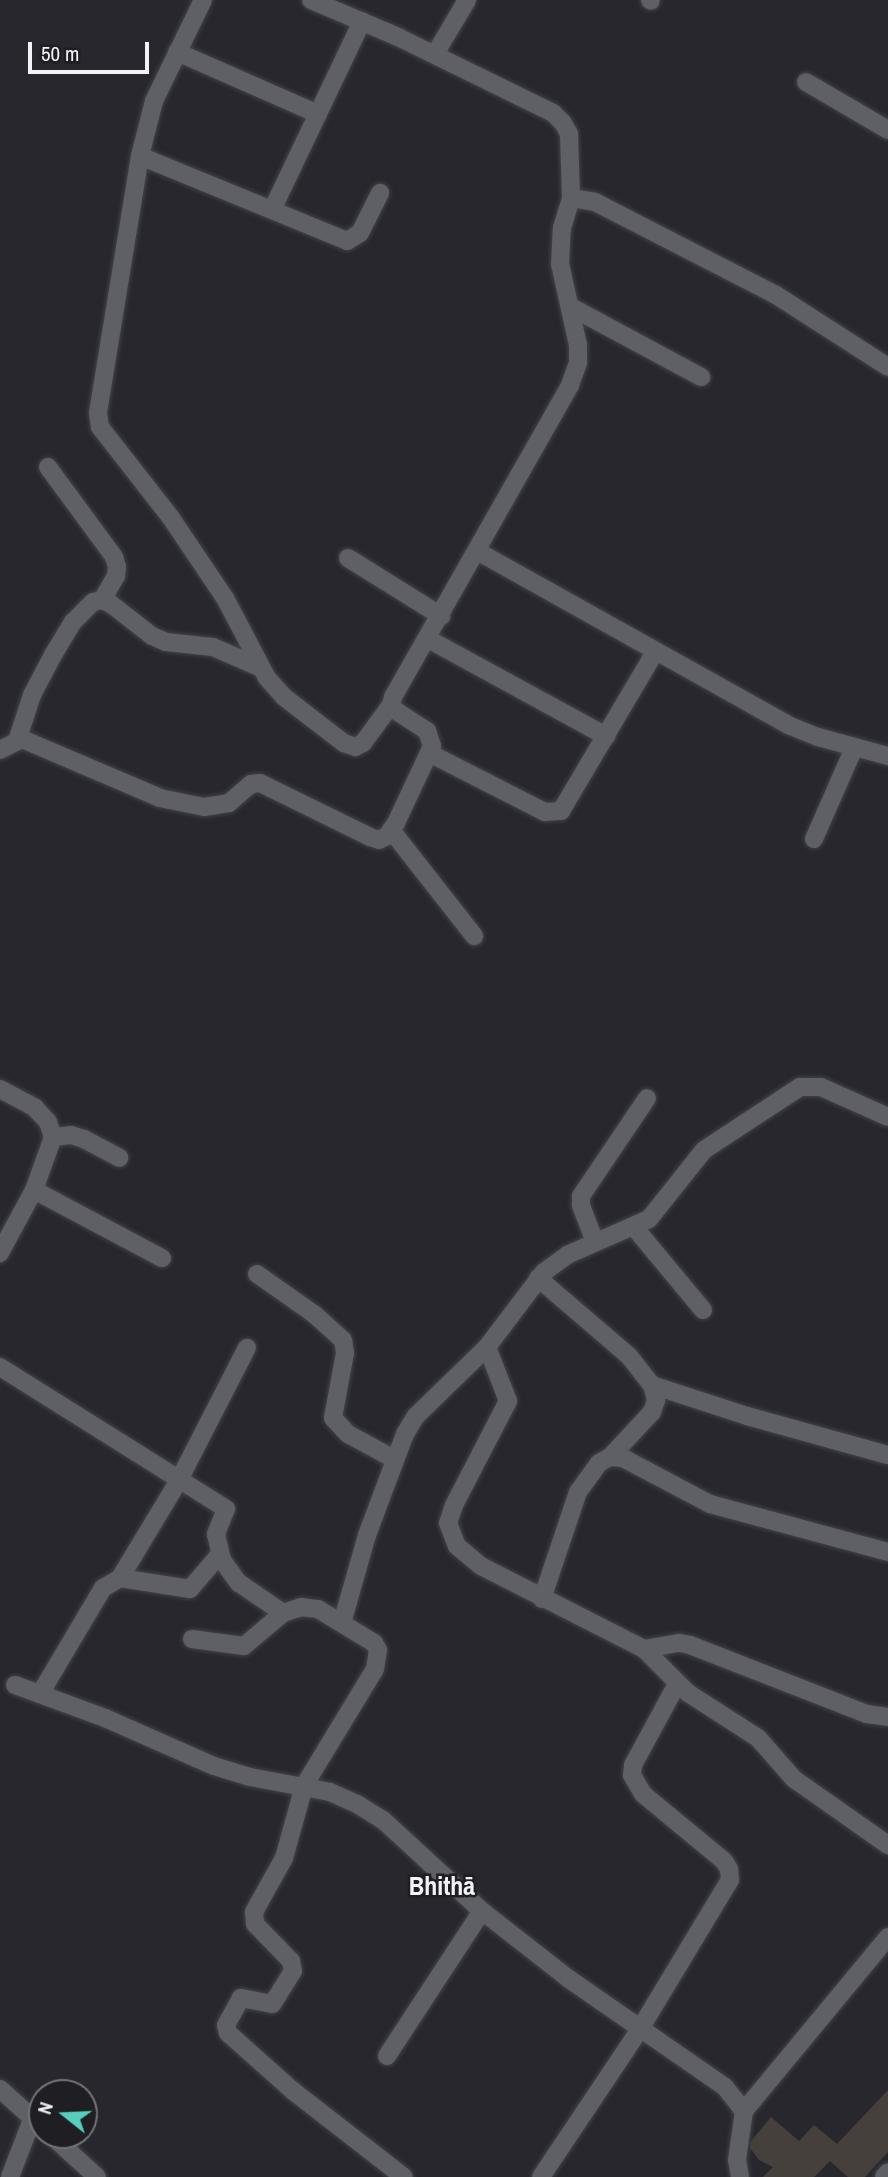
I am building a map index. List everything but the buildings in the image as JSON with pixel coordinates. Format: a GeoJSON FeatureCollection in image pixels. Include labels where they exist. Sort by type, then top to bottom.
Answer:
{"type":"FeatureCollection","features":[{"type":"Feature","properties":{"kind":"street"},"geometry":{"type":"LineString","coordinates":[[203,0],[154,101],[140,156],[98,413],[100,427],[172,518],[225,598],[261,668],[284,697],[352,746],[363,743],[391,705],[397,688],[441,616],[575,373],[579,354],[560,264],[562,228],[571,198],[569,134],[564,123],[552,113],[514,92],[311,0]]}},
{"type":"Feature","properties":{"kind":"street"},"geometry":{"type":"LineString","coordinates":[[435,54],[467,0]]}},
{"type":"Feature","properties":{"kind":"street"},"geometry":{"type":"LineString","coordinates":[[273,208],[362,22]]}},
{"type":"Feature","properties":{"kind":"street"},"geometry":{"type":"LineString","coordinates":[[177,52],[318,114]]}},
{"type":"Feature","properties":{"kind":"street"},"geometry":{"type":"LineString","coordinates":[[806,82],[888,130]]}},
{"type":"Feature","properties":{"kind":"street"},"geometry":{"type":"LineString","coordinates":[[140,156],[273,208],[348,241],[360,233],[380,193]]}},
{"type":"Feature","properties":{"kind":"street"},"geometry":{"type":"LineString","coordinates":[[571,198],[595,202],[776,295],[888,367]]}},
{"type":"Feature","properties":{"kind":"street"},"geometry":{"type":"LineString","coordinates":[[571,307],[701,377]]}},
{"type":"Feature","properties":{"kind":"street"},"geometry":{"type":"LineString","coordinates":[[48,467],[114,557],[116,576],[102,600]]}},
{"type":"Feature","properties":{"kind":"street"},"geometry":{"type":"LineString","coordinates":[[477,551],[788,725],[854,748],[888,756]]}},
{"type":"Feature","properties":{"kind":"street"},"geometry":{"type":"LineString","coordinates":[[348,558],[441,616]]}},
{"type":"Feature","properties":{"kind":"street"},"geometry":{"type":"LineString","coordinates":[[261,668],[214,647],[166,642],[102,600],[93,602],[73,622],[53,655],[10,743],[178,803],[217,807],[229,803],[251,784],[260,783],[379,840],[391,830],[429,753],[432,738],[427,731],[399,714],[391,705]]}},
{"type":"Feature","properties":{"kind":"street"},"geometry":{"type":"LineString","coordinates":[[428,639],[606,736]]}},
{"type":"Feature","properties":{"kind":"street"},"geometry":{"type":"LineString","coordinates":[[429,753],[554,814],[566,805],[655,652]]}},
{"type":"Feature","properties":{"kind":"street"},"geometry":{"type":"LineString","coordinates":[[814,839],[854,748]]}},
{"type":"Feature","properties":{"kind":"street"},"geometry":{"type":"LineString","coordinates":[[391,830],[474,936]]}},
{"type":"Feature","properties":{"kind":"street"},"geometry":{"type":"LineString","coordinates":[[342,1623],[367,1535],[394,1459],[416,1416],[487,1347],[538,1278],[567,1255],[634,1227],[657,1211],[684,1172],[704,1150],[800,1087],[821,1087],[888,1117]]}},
{"type":"Feature","properties":{"kind":"street"},"geometry":{"type":"LineString","coordinates":[[0,1089],[35,1108],[48,1122],[53,1137],[34,1189],[0,1253]]}},
{"type":"Feature","properties":{"kind":"street"},"geometry":{"type":"LineString","coordinates":[[595,1242],[580,1205],[582,1196],[647,1098]]}},
{"type":"Feature","properties":{"kind":"street"},"geometry":{"type":"LineString","coordinates":[[53,1137],[71,1135],[84,1139],[119,1158]]}},
{"type":"Feature","properties":{"kind":"street"},"geometry":{"type":"LineString","coordinates":[[34,1189],[162,1258]]}},
{"type":"Feature","properties":{"kind":"street"},"geometry":{"type":"LineString","coordinates":[[634,1227],[703,1310]]}},
{"type":"Feature","properties":{"kind":"street"},"geometry":{"type":"LineString","coordinates":[[257,1275],[314,1314],[343,1340],[345,1353],[333,1418],[348,1434],[394,1459]]}},
{"type":"Feature","properties":{"kind":"street"},"geometry":{"type":"LineString","coordinates":[[538,1278],[629,1356],[652,1385],[656,1400],[652,1412],[610,1457],[598,1463],[578,1492],[542,1599]]}},
{"type":"Feature","properties":{"kind":"street"},"geometry":{"type":"LineString","coordinates":[[487,1347],[508,1401],[454,1505],[449,1523],[457,1546],[481,1566],[644,1649],[663,1665],[677,1684],[758,1738],[794,1779],[888,1845]]}},
{"type":"Feature","properties":{"kind":"street"},"geometry":{"type":"LineString","coordinates":[[40,1694],[103,1588],[120,1578],[178,1479],[247,1348]]}},
{"type":"Feature","properties":{"kind":"street"},"geometry":{"type":"LineString","coordinates":[[0,1367],[226,1509],[216,1534],[220,1554],[239,1583],[283,1613]]}},
{"type":"Feature","properties":{"kind":"street"},"geometry":{"type":"LineString","coordinates":[[652,1385],[747,1416],[888,1455]]}},
{"type":"Feature","properties":{"kind":"street"},"geometry":{"type":"LineString","coordinates":[[610,1457],[623,1458],[710,1504],[888,1552]]}},
{"type":"Feature","properties":{"kind":"street"},"geometry":{"type":"LineString","coordinates":[[120,1578],[190,1589],[220,1554]]}},
{"type":"Feature","properties":{"kind":"street"},"geometry":{"type":"LineString","coordinates":[[192,1639],[244,1646],[293,1607],[318,1609],[374,1643],[379,1659],[304,1786],[284,1858],[253,1918],[291,1961],[293,1971],[272,2004],[241,1998],[227,2021],[226,2029],[293,2091],[404,2177]]}},
{"type":"Feature","properties":{"kind":"street"},"geometry":{"type":"LineString","coordinates":[[644,1649],[679,1643],[690,1645],[867,1714],[888,1717]]}},
{"type":"Feature","properties":{"kind":"street"},"geometry":{"type":"LineString","coordinates":[[541,2177],[640,2029],[730,1880],[729,1869],[724,1861],[643,1794],[632,1775],[633,1765],[677,1684]]}},
{"type":"Feature","properties":{"kind":"street"},"geometry":{"type":"LineString","coordinates":[[15,1685],[215,1766],[250,1777],[330,1792],[383,1820],[482,1911],[569,1979],[725,2087],[744,2110]]}},
{"type":"Feature","properties":{"kind":"street"},"geometry":{"type":"LineString","coordinates":[[387,2056],[482,1911]]}},
{"type":"Feature","properties":{"kind":"street"},"geometry":{"type":"LineString","coordinates":[[740,2177],[737,2160],[744,2110],[888,1937]]}},
{"type":"Feature","properties":{"kind":"street"},"geometry":{"type":"LineString","coordinates":[[0,2089],[28,2114]]}},
{"type":"Feature","properties":{"kind":"street"},"geometry":{"type":"LineString","coordinates":[[10,2177],[28,2140]]}},
{"type":"Feature","properties":{"kind":"street"},"geometry":{"type":"LineString","coordinates":[[61,2149],[75,2169],[97,2177]]}},
{"type":"Feature","properties":{"kind":"street"},"geometry":{"type":"LineString","coordinates":[[884,2177],[888,2172]]}},
{"type":"Feature","properties":{"kind":"district","name":"Bhithā"},"geometry":{"type":"Point","coordinates":[442,1886]}}]}
